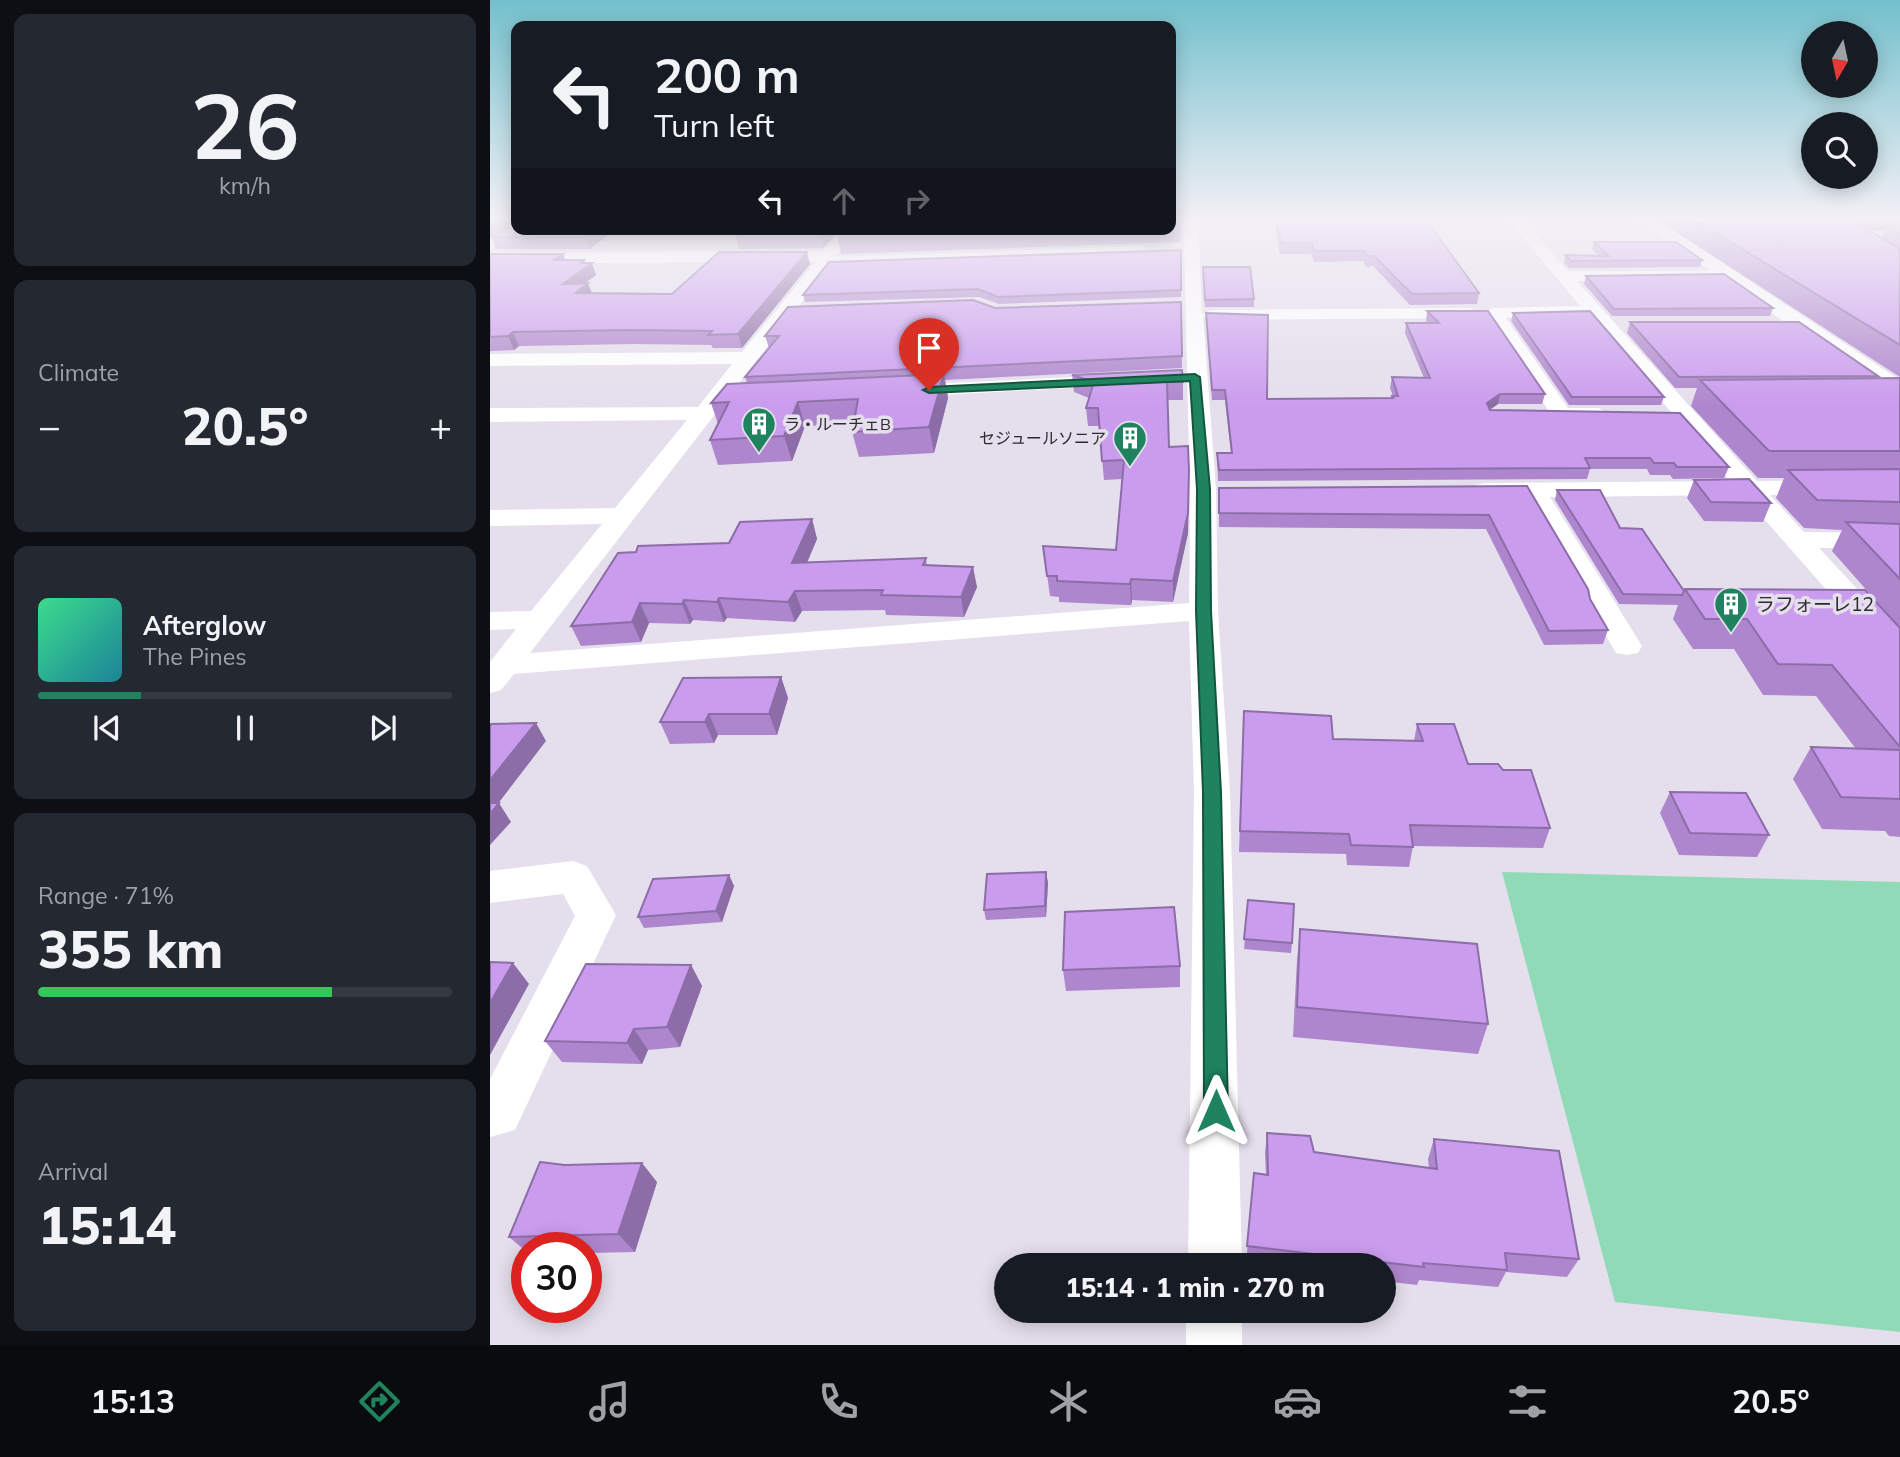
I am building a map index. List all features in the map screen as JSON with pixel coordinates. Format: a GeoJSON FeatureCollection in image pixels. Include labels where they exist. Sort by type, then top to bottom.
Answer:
{"type":"FeatureCollection","features":[{"type":"Feature","properties":{"kind":"street"},"geometry":{"type":"LineString","coordinates":[[497,674],[810,280]]}},
{"type":"Feature","properties":{"kind":"street"},"geometry":{"type":"LineString","coordinates":[[1186,280],[1189,308],[1188,378],[1217,492],[1203,611],[1212,792],[1215,1253]]}},
{"type":"Feature","properties":{"kind":"street"},"geometry":{"type":"LineString","coordinates":[[1566,280],[1598,318],[1662,406],[1690,406],[1751,488],[1900,654]]}},
{"type":"Feature","properties":{"kind":"street"},"geometry":{"type":"LineString","coordinates":[[1736,280],[1900,393]]}},
{"type":"Feature","properties":{"kind":"street"},"geometry":{"type":"LineString","coordinates":[[1189,308],[1493,313],[1598,318],[1631,325]]}},
{"type":"Feature","properties":{"kind":"street"},"geometry":{"type":"LineString","coordinates":[[785,311],[812,310]]}},
{"type":"Feature","properties":{"kind":"street"},"geometry":{"type":"LineString","coordinates":[[1493,313],[1562,414]]}},
{"type":"Feature","properties":{"kind":"street"},"geometry":{"type":"LineString","coordinates":[[1762,324],[1801,324]]}},
{"type":"Feature","properties":{"kind":"street"},"geometry":{"type":"LineString","coordinates":[[490,360],[748,358]]}},
{"type":"Feature","properties":{"kind":"street"},"geometry":{"type":"LineString","coordinates":[[880,392],[1140,380]]}},
{"type":"Feature","properties":{"kind":"street"},"geometry":{"type":"LineString","coordinates":[[1873,395],[1900,393]]}},
{"type":"Feature","properties":{"kind":"street"},"geometry":{"type":"LineString","coordinates":[[490,415],[710,407],[743,398]]}},
{"type":"Feature","properties":{"kind":"street"},"geometry":{"type":"LineString","coordinates":[[1536,414],[1616,415]]}},
{"type":"Feature","properties":{"kind":"street"},"geometry":{"type":"LineString","coordinates":[[1466,491],[1900,487]]}},
{"type":"Feature","properties":{"kind":"street"},"geometry":{"type":"LineString","coordinates":[[1533,490],[1626,646]]}},
{"type":"Feature","properties":{"kind":"street"},"geometry":{"type":"LineString","coordinates":[[490,518],[623,516]]}},
{"type":"Feature","properties":{"kind":"street"},"geometry":{"type":"LineString","coordinates":[[1798,540],[1900,543]]}},
{"type":"Feature","properties":{"kind":"street"},"geometry":{"type":"LineString","coordinates":[[497,674],[1203,611]]}},
{"type":"Feature","properties":{"kind":"street"},"geometry":{"type":"LineString","coordinates":[[490,621],[541,620]]}},
{"type":"Feature","properties":{"kind":"street"},"geometry":{"type":"LineString","coordinates":[[490,887],[573,877],[596,915],[498,1112],[490,1114]]}},
{"type":"Feature","properties":{"kind":"street"},"geometry":{"type":"LineString","coordinates":[[1214,1323],[1214,1345]]}},
{"type":"Feature","properties":{"kind":"green space"},"geometry":{"type":"Polygon","coordinates":[[[1502,872],[1900,882],[1900,1332],[1615,1302],[1502,872]]]}},
{"type":"Feature","properties":{"kind":"building"},"geometry":{"type":"Polygon","coordinates":[[[490,280],[569,280],[563,284],[588,283],[576,293],[672,294],[688,280],[784,280],[738,334],[629,330],[513,332],[508,336],[490,337],[490,280]]]}},
{"type":"Feature","properties":{"kind":"building"},"geometry":{"type":"Polygon","coordinates":[[[815,280],[1181,280],[1181,290],[998,297],[978,289],[803,295],[815,280]]]}},
{"type":"Feature","properties":{"kind":"building"},"geometry":{"type":"Polygon","coordinates":[[[1204,280],[1252,280],[1254,299],[1205,300],[1204,280]]]}},
{"type":"Feature","properties":{"kind":"building"},"geometry":{"type":"Polygon","coordinates":[[[1398,280],[1469,280],[1479,293],[1412,294],[1398,280]]]}},
{"type":"Feature","properties":{"kind":"building"},"geometry":{"type":"Polygon","coordinates":[[[1589,280],[1732,280],[1773,308],[1614,309],[1589,280]]]}},
{"type":"Feature","properties":{"kind":"building"},"geometry":{"type":"Polygon","coordinates":[[[1792,280],[1900,280],[1900,345],[1792,280]]]}},
{"type":"Feature","properties":{"kind":"building"},"geometry":{"type":"Polygon","coordinates":[[[973,300],[995,308],[1181,302],[1182,356],[745,377],[779,336],[765,336],[788,307],[973,300]]]}},
{"type":"Feature","properties":{"kind":"building"},"geometry":{"type":"Polygon","coordinates":[[[1427,311],[1488,311],[1545,394],[1500,394],[1487,403],[1490,410],[1680,413],[1729,467],[1677,467],[1674,463],[1654,463],[1650,458],[1585,458],[1590,468],[1219,470],[1217,453],[1232,453],[1225,390],[1212,390],[1206,313],[1268,315],[1267,399],[1393,398],[1392,396],[1398,396],[1392,377],[1430,378],[1406,323],[1439,323],[1427,311]]]}},
{"type":"Feature","properties":{"kind":"building"},"geometry":{"type":"Polygon","coordinates":[[[1590,311],[1664,397],[1572,397],[1513,313],[1590,311]]]}},
{"type":"Feature","properties":{"kind":"building"},"geometry":{"type":"Polygon","coordinates":[[[1630,322],[1799,322],[1878,376],[1679,377],[1630,322]]]}},
{"type":"Feature","properties":{"kind":"building"},"geometry":{"type":"Polygon","coordinates":[[[1182,370],[1183,382],[1167,382],[1169,447],[1188,446],[1189,470],[1188,513],[1173,581],[1131,579],[1130,584],[1126,584],[1057,581],[1057,576],[1047,576],[1043,546],[1116,550],[1124,460],[1102,461],[1098,408],[1086,408],[1094,382],[1072,375],[1182,370]]]}},
{"type":"Feature","properties":{"kind":"building"},"geometry":{"type":"Polygon","coordinates":[[[944,374],[929,427],[852,432],[858,399],[798,402],[784,436],[710,440],[729,402],[711,403],[727,384],[944,374]]]}},
{"type":"Feature","properties":{"kind":"building"},"geometry":{"type":"Polygon","coordinates":[[[1900,378],[1900,451],[1769,451],[1700,380],[1900,378]]]}},
{"type":"Feature","properties":{"kind":"building"},"geometry":{"type":"Polygon","coordinates":[[[1900,469],[1900,502],[1817,500],[1788,470],[1900,469]]]}},
{"type":"Feature","properties":{"kind":"building"},"geometry":{"type":"Polygon","coordinates":[[[1749,479],[1771,503],[1711,502],[1694,480],[1749,479]]]}},
{"type":"Feature","properties":{"kind":"building"},"geometry":{"type":"Polygon","coordinates":[[[1527,486],[1588,589],[1590,599],[1608,630],[1549,631],[1489,515],[1219,513],[1219,488],[1527,486]]]}},
{"type":"Feature","properties":{"kind":"building"},"geometry":{"type":"Polygon","coordinates":[[[1557,490],[1600,490],[1620,528],[1642,529],[1684,591],[1682,595],[1623,594],[1557,490]]]}},
{"type":"Feature","properties":{"kind":"building"},"geometry":{"type":"Polygon","coordinates":[[[812,519],[792,563],[926,558],[923,565],[973,567],[961,597],[881,595],[883,590],[795,591],[788,602],[719,598],[717,602],[684,600],[682,604],[640,603],[632,622],[571,626],[618,553],[636,552],[638,546],[729,543],[740,522],[812,519]]]}},
{"type":"Feature","properties":{"kind":"building"},"geometry":{"type":"Polygon","coordinates":[[[1846,522],[1900,524],[1900,579],[1846,522]]]}},
{"type":"Feature","properties":{"kind":"building"},"geometry":{"type":"Polygon","coordinates":[[[1685,589],[1865,590],[1900,628],[1900,747],[1832,665],[1778,664],[1747,619],[1705,619],[1685,589]]]}},
{"type":"Feature","properties":{"kind":"building"},"geometry":{"type":"Polygon","coordinates":[[[781,677],[769,714],[709,714],[705,722],[660,722],[683,678],[781,677]]]}},
{"type":"Feature","properties":{"kind":"building"},"geometry":{"type":"Polygon","coordinates":[[[1244,711],[1331,716],[1333,739],[1423,741],[1417,724],[1454,724],[1468,764],[1498,764],[1503,770],[1531,770],[1550,828],[1410,825],[1413,847],[1351,845],[1349,834],[1240,831],[1244,711]]]}},
{"type":"Feature","properties":{"kind":"building"},"geometry":{"type":"Polygon","coordinates":[[[536,723],[490,780],[491,724],[536,723]]]}},
{"type":"Feature","properties":{"kind":"building"},"geometry":{"type":"Polygon","coordinates":[[[1811,747],[1900,750],[1900,799],[1841,797],[1811,747]]]}},
{"type":"Feature","properties":{"kind":"building"},"geometry":{"type":"Polygon","coordinates":[[[1670,792],[1746,793],[1769,835],[1690,833],[1670,792]]]}},
{"type":"Feature","properties":{"kind":"building"},"geometry":{"type":"Polygon","coordinates":[[[490,803],[499,803],[490,814],[490,803]]]}},
{"type":"Feature","properties":{"kind":"building"},"geometry":{"type":"Polygon","coordinates":[[[1046,872],[1045,906],[984,910],[987,874],[1046,872]]]}},
{"type":"Feature","properties":{"kind":"building"},"geometry":{"type":"Polygon","coordinates":[[[729,875],[716,911],[638,917],[653,879],[729,875]]]}},
{"type":"Feature","properties":{"kind":"building"},"geometry":{"type":"Polygon","coordinates":[[[1248,900],[1294,904],[1292,943],[1244,939],[1248,900]]]}},
{"type":"Feature","properties":{"kind":"building"},"geometry":{"type":"Polygon","coordinates":[[[1174,907],[1180,966],[1063,970],[1065,912],[1174,907]]]}},
{"type":"Feature","properties":{"kind":"building"},"geometry":{"type":"Polygon","coordinates":[[[1300,929],[1477,944],[1488,1024],[1297,1007],[1300,929]]]}},
{"type":"Feature","properties":{"kind":"building"},"geometry":{"type":"Polygon","coordinates":[[[490,962],[513,963],[490,1003],[490,962]]]}},
{"type":"Feature","properties":{"kind":"building"},"geometry":{"type":"Polygon","coordinates":[[[586,964],[691,965],[667,1027],[634,1029],[627,1043],[545,1041],[586,964]]]}},
{"type":"Feature","properties":{"kind":"building"},"geometry":{"type":"Polygon","coordinates":[[[1267,1133],[1310,1136],[1314,1152],[1437,1169],[1434,1139],[1559,1151],[1579,1259],[1505,1253],[1507,1270],[1423,1263],[1424,1267],[1396,1264],[1396,1253],[1306,1253],[1247,1246],[1254,1173],[1268,1175],[1267,1133]]]}},
{"type":"Feature","properties":{"kind":"building"},"geometry":{"type":"Polygon","coordinates":[[[540,1162],[565,1165],[642,1163],[618,1234],[511,1232],[540,1162]]]}},
{"type":"Feature","properties":{"kind":"place","name":"ラ・ルーチェB"},"geometry":{"type":"Point","coordinates":[759,454]}},
{"type":"Feature","properties":{"kind":"place","name":"セジュールソニア"},"geometry":{"type":"Point","coordinates":[1130,468]}},
{"type":"Feature","properties":{"kind":"place","name":"ラフォーレ12"},"geometry":{"type":"Point","coordinates":[1731,634]}},
{"type":"Feature","properties":{"kind":"route"},"geometry":{"type":"LineString","coordinates":[[929,390],[1195,377],[1203,489],[1203,611],[1212,792],[1216,1111]]}}]}
